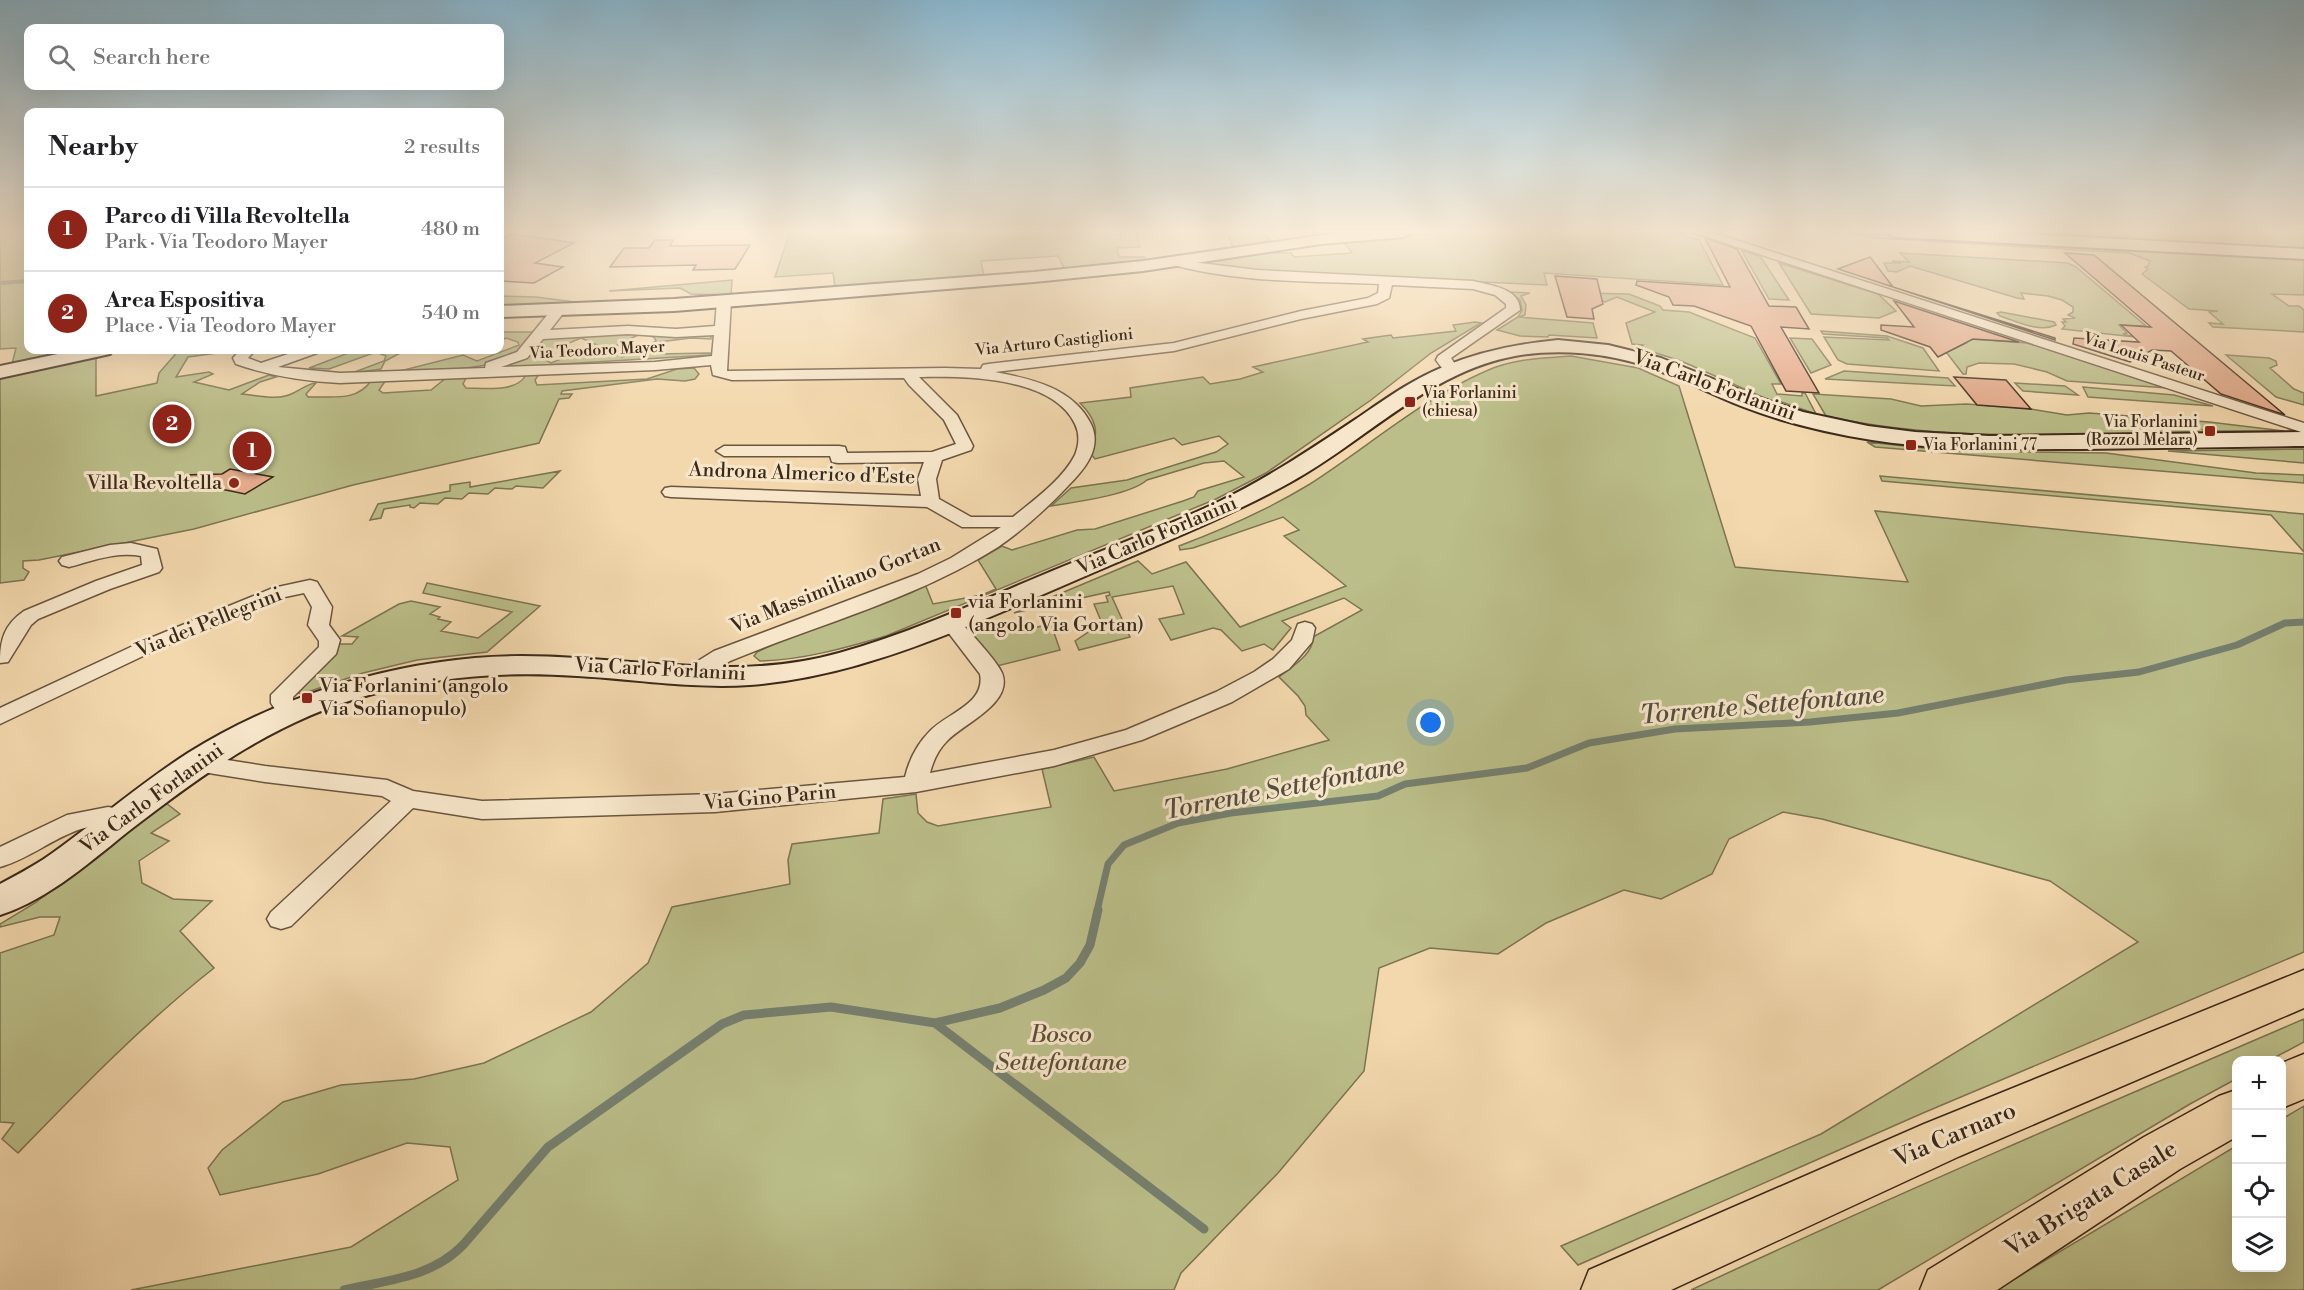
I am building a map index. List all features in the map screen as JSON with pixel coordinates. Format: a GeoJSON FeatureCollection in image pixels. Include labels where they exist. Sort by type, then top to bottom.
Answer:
{"type":"FeatureCollection","features":[{"type":"Feature","properties":{"kind":"main road"},"geometry":{"type":"LineString","coordinates":[[504,312],[558,311],[838,292]]}},
{"type":"Feature","properties":{"kind":"main road","name":"Via Carlo Forlanini"},"geometry":{"type":"LineString","coordinates":[[0,901],[54,870],[196,763],[238,738],[289,713],[373,684],[449,669],[570,666],[698,676],[746,676],[806,669],[845,661],[951,622],[1257,493],[1355,431],[1411,391],[1452,370],[1517,349],[1575,346],[1608,351],[1654,362],[1752,403],[1798,417],[1897,437],[1989,443],[2304,439]]}},
{"type":"Feature","properties":{"kind":"main road"},"geometry":{"type":"LineString","coordinates":[[0,372],[84,354]]}},
{"type":"Feature","properties":{"kind":"main road","name":"Via Carnaro"},"geometry":{"type":"LineString","coordinates":[[1609,1290],[1942,1140],[2304,988]]}},
{"type":"Feature","properties":{"kind":"main road"},"geometry":{"type":"LineString","coordinates":[[2286,1085],[2304,1075]]}},
{"type":"Feature","properties":{"kind":"main road","name":"Via Brigata Casale"},"geometry":{"type":"LineString","coordinates":[[1948,1290],[2162,1153],[2232,1114]]}},
{"type":"Feature","properties":{"kind":"street","name":"Via Arturo Castiglioni"},"geometry":{"type":"LineString","coordinates":[[958,371],[1042,363],[1200,342],[1301,315],[1372,301],[1384,295],[1384,292]]}},
{"type":"Feature","properties":{"kind":"street"},"geometry":{"type":"LineString","coordinates":[[1452,370],[1443,360],[1445,356],[1510,313],[1514,306],[1511,300],[1500,292]]}},
{"type":"Feature","properties":{"kind":"street","name":"Via Louis Pasteur"},"geometry":{"type":"LineString","coordinates":[[1884,292],[2304,428]]}},
{"type":"Feature","properties":{"kind":"street"},"geometry":{"type":"LineString","coordinates":[[718,366],[724,301]]}},
{"type":"Feature","properties":{"kind":"street"},"geometry":{"type":"LineString","coordinates":[[461,373],[522,355],[558,311]]}},
{"type":"Feature","properties":{"kind":"street"},"geometry":{"type":"LineString","coordinates":[[538,335],[620,330],[676,333],[722,330]]}},
{"type":"Feature","properties":{"kind":"street"},"geometry":{"type":"LineString","coordinates":[[244,354],[240,358],[241,361],[260,369],[301,354]]}},
{"type":"Feature","properties":{"kind":"street","name":"Via Teodoro Mayer"},"geometry":{"type":"LineString","coordinates":[[260,369],[303,376],[340,378],[654,366],[718,366]]}},
{"type":"Feature","properties":{"kind":"street","name":"Via Massimiliano Gortan"},"geometry":{"type":"LineString","coordinates":[[698,676],[706,666],[731,652],[875,598],[953,564],[990,543],[1017,523],[1068,476],[1082,458],[1087,433],[1083,421],[1071,406],[1033,385],[985,374],[958,371],[733,376],[718,366]]}},
{"type":"Feature","properties":{"kind":"street"},"geometry":{"type":"LineString","coordinates":[[724,450],[839,452],[838,458],[934,457],[965,446],[951,418],[914,382],[909,373]]}},
{"type":"Feature","properties":{"kind":"street"},"geometry":{"type":"LineString","coordinates":[[934,457],[927,479],[931,502],[968,523],[1006,521],[1017,523]]}},
{"type":"Feature","properties":{"kind":"street","name":"Androna Almerico d'Este"},"geometry":{"type":"LineString","coordinates":[[671,492],[931,502]]}},
{"type":"Feature","properties":{"kind":"street"},"geometry":{"type":"LineString","coordinates":[[0,657],[23,621],[31,615],[103,585],[153,568],[150,553],[143,550],[127,549],[69,561]]}},
{"type":"Feature","properties":{"kind":"street","name":"Via dei Pellegrini"},"geometry":{"type":"LineString","coordinates":[[0,717],[188,629],[280,592],[310,586],[322,607],[316,620],[317,626],[330,640],[329,648],[288,686],[282,695],[282,703],[289,713]]}},
{"type":"Feature","properties":{"kind":"street"},"geometry":{"type":"LineString","coordinates":[[916,784],[917,770],[940,734],[983,703],[992,691],[994,681],[991,674],[951,622]]}},
{"type":"Feature","properties":{"kind":"street","name":"Via Gino Parin"},"geometry":{"type":"LineString","coordinates":[[196,763],[387,789],[408,799],[482,810],[715,803],[916,784],[1054,758],[1134,735],[1177,718],[1224,697],[1281,664],[1302,642],[1305,628]]}},
{"type":"Feature","properties":{"kind":"street"},"geometry":{"type":"LineString","coordinates":[[280,919],[408,799]]}},
{"type":"Feature","properties":{"kind":"street"},"geometry":{"type":"LineString","coordinates":[[0,858],[84,818],[108,814],[124,817]]}},
{"type":"Feature","properties":{"kind":"green space"},"geometry":{"type":"Polygon","coordinates":[[[0,292],[24,292],[24,354],[61,354],[12,364],[16,348],[0,349],[0,292]]]}},
{"type":"Feature","properties":{"kind":"green space"},"geometry":{"type":"Polygon","coordinates":[[[688,292],[731,292],[731,295],[688,292]]]}},
{"type":"Feature","properties":{"kind":"green space"},"geometry":{"type":"Polygon","coordinates":[[[1509,292],[1530,293],[1521,296],[1526,305],[1525,315],[1519,317],[1593,323],[1597,338],[1520,336],[1497,330],[1518,317],[1522,310],[1520,300],[1509,292]]]}},
{"type":"Feature","properties":{"kind":"green space"},"geometry":{"type":"Polygon","coordinates":[[[1765,292],[1784,292],[1789,300],[1769,299],[1765,292]]]}},
{"type":"Feature","properties":{"kind":"green space"},"geometry":{"type":"Polygon","coordinates":[[[1797,292],[1872,292],[1878,294],[1896,311],[1879,318],[1811,314],[1797,292]]]}},
{"type":"Feature","properties":{"kind":"green space"},"geometry":{"type":"Polygon","coordinates":[[[1998,292],[2106,292],[2146,326],[2119,325],[2127,333],[2123,334],[2135,337],[2062,329],[2065,326],[2062,322],[2066,322],[2063,319],[2075,318],[2068,315],[2073,312],[2073,307],[2062,300],[2048,296],[2021,293],[2024,299],[1998,292]]]}},
{"type":"Feature","properties":{"kind":"green space"},"geometry":{"type":"Polygon","coordinates":[[[2166,292],[2304,292],[2304,295],[2272,294],[2289,306],[2299,306],[2304,310],[2304,332],[2213,327],[2209,323],[2223,324],[2209,312],[2218,311],[2189,309],[2166,292]]]}},
{"type":"Feature","properties":{"kind":"green space"},"geometry":{"type":"Polygon","coordinates":[[[1582,293],[1629,294],[1660,306],[1663,310],[1689,312],[1755,338],[1781,384],[1772,384],[1777,394],[1802,396],[1802,393],[1805,393],[1816,414],[1779,401],[1776,403],[1681,361],[1640,348],[1643,345],[1632,344],[1626,323],[1655,312],[1617,297],[1605,302],[1582,293]]]}},
{"type":"Feature","properties":{"kind":"green space"},"geometry":{"type":"Polygon","coordinates":[[[504,296],[536,297],[598,305],[504,306],[504,296]]]}},
{"type":"Feature","properties":{"kind":"green space"},"geometry":{"type":"Polygon","coordinates":[[[1997,313],[2054,322],[2056,325],[2042,328],[2028,325],[1997,313]]]}},
{"type":"Feature","properties":{"kind":"green space"},"geometry":{"type":"Polygon","coordinates":[[[1481,323],[1431,353],[1371,400],[1266,473],[1216,499],[886,636],[808,656],[760,661],[754,656],[757,652],[778,642],[925,584],[933,604],[982,595],[996,589],[978,560],[1002,546],[1012,550],[1077,530],[1095,529],[1183,501],[1194,497],[1198,491],[1244,477],[1224,461],[1204,463],[1147,480],[1116,494],[1051,506],[1071,488],[1127,480],[1216,452],[1228,444],[1219,436],[1182,445],[1174,438],[1095,459],[1091,454],[1096,433],[1095,427],[1090,415],[1080,403],[1131,397],[1130,388],[1203,377],[1210,384],[1240,379],[1263,372],[1253,367],[1368,342],[1363,339],[1456,331],[1453,325],[1481,323]]]}},
{"type":"Feature","properties":{"kind":"green space"},"geometry":{"type":"Polygon","coordinates":[[[1821,331],[1887,336],[1923,348],[1939,371],[1847,364],[1838,360],[1824,337],[1889,340],[1887,338],[1823,334],[1821,331]]]}},
{"type":"Feature","properties":{"kind":"green space"},"geometry":{"type":"Polygon","coordinates":[[[504,332],[534,332],[516,354],[506,360],[459,369],[396,372],[463,355],[477,361],[495,354],[504,354],[504,351],[519,345],[518,342],[504,339],[504,332]]]}},
{"type":"Feature","properties":{"kind":"green space"},"geometry":{"type":"Polygon","coordinates":[[[638,333],[669,337],[711,334],[711,339],[691,338],[659,342],[656,354],[710,353],[710,355],[495,368],[533,353],[543,338],[638,333]],[[640,334],[605,351],[622,357],[656,341],[654,337],[640,334]],[[581,338],[538,356],[551,363],[597,345],[581,338]]]}},
{"type":"Feature","properties":{"kind":"green space"},"geometry":{"type":"Polygon","coordinates":[[[1790,338],[1812,339],[1831,365],[1811,373],[1790,338]]]}},
{"type":"Feature","properties":{"kind":"green space"},"geometry":{"type":"Polygon","coordinates":[[[1954,338],[2028,343],[2168,388],[2067,381],[2047,372],[2014,364],[1979,363],[1967,367],[1966,374],[1963,374],[1940,344],[1954,349],[1966,343],[1954,338]]]}},
{"type":"Feature","properties":{"kind":"green space"},"geometry":{"type":"Polygon","coordinates":[[[176,354],[210,354],[188,357],[176,377],[209,372],[213,374],[194,382],[229,390],[269,375],[276,377],[260,382],[242,394],[270,397],[289,395],[316,383],[306,394],[308,397],[343,397],[365,388],[371,381],[386,380],[379,390],[383,393],[431,390],[446,378],[467,376],[463,384],[466,388],[490,389],[515,385],[526,375],[539,374],[535,380],[537,385],[647,379],[677,369],[694,368],[699,374],[695,379],[685,381],[657,379],[562,391],[561,394],[572,394],[569,398],[559,399],[539,443],[353,485],[194,529],[39,560],[23,561],[23,568],[29,572],[24,580],[0,583],[0,376],[96,355],[96,396],[157,383],[159,373],[176,354]]]}},
{"type":"Feature","properties":{"kind":"green space"},"geometry":{"type":"Polygon","coordinates":[[[346,354],[370,354],[329,369],[309,368],[346,354]]]}},
{"type":"Feature","properties":{"kind":"green space"},"geometry":{"type":"Polygon","coordinates":[[[381,354],[398,354],[385,361],[381,369],[352,373],[384,361],[386,356],[381,354]]]}},
{"type":"Feature","properties":{"kind":"green space"},"geometry":{"type":"Polygon","coordinates":[[[2226,355],[2269,358],[2276,361],[2277,365],[2270,368],[2294,389],[2304,393],[2304,405],[2276,397],[2226,355]]]}},
{"type":"Feature","properties":{"kind":"green space","name":"Bosco Settefontane"},"geometry":{"type":"Polygon","coordinates":[[[1571,356],[1638,368],[1679,386],[1735,567],[1908,582],[1875,511],[2304,554],[2304,952],[1923,1113],[1578,1265],[1561,1246],[1821,1134],[2138,942],[2050,881],[1822,819],[1783,812],[1729,839],[1712,874],[1661,899],[1624,890],[1546,923],[1498,954],[1430,948],[1379,968],[1364,1071],[1278,1173],[1181,1273],[1174,1290],[131,1290],[351,1247],[458,1180],[450,1147],[407,1143],[318,1174],[220,1195],[208,1168],[222,1150],[283,1102],[341,1085],[414,1079],[484,1063],[591,1012],[648,963],[672,907],[790,884],[788,860],[792,844],[879,833],[883,799],[916,794],[918,813],[927,822],[938,826],[1051,807],[1042,769],[1094,757],[1114,791],[1227,769],[1329,740],[1306,715],[1305,706],[1298,696],[1279,677],[1306,654],[1313,637],[1362,610],[1344,598],[1282,621],[1291,628],[1273,650],[1264,644],[1242,651],[1221,630],[1213,628],[1171,640],[1159,619],[1184,614],[1173,586],[1112,597],[1130,637],[1079,650],[1075,641],[1093,629],[1103,626],[1094,604],[1108,602],[1106,596],[1110,595],[1109,592],[1014,613],[1138,561],[1152,574],[1186,562],[1240,627],[1346,586],[1284,536],[1299,530],[1283,517],[1193,548],[1180,550],[1179,546],[1279,502],[1310,484],[1418,409],[1462,382],[1506,364],[1571,356]]]}},
{"type":"Feature","properties":{"kind":"green space"},"geometry":{"type":"Polygon","coordinates":[[[1844,371],[1948,378],[1955,386],[1825,379],[1844,371]]]}},
{"type":"Feature","properties":{"kind":"green space"},"geometry":{"type":"Polygon","coordinates":[[[2015,383],[2065,386],[2078,395],[2023,391],[2015,383]]]}},
{"type":"Feature","properties":{"kind":"green space"},"geometry":{"type":"Polygon","coordinates":[[[2083,387],[2174,395],[2213,406],[2088,397],[2083,387]]]}},
{"type":"Feature","properties":{"kind":"green space"},"geometry":{"type":"Polygon","coordinates":[[[1813,394],[1891,399],[1921,406],[1966,404],[2025,408],[2067,415],[2089,413],[2209,422],[2284,431],[2203,430],[2205,432],[2062,435],[1967,434],[1873,425],[1826,416],[1813,394]]]}},
{"type":"Feature","properties":{"kind":"green space"},"geometry":{"type":"Polygon","coordinates":[[[1867,442],[1953,451],[2106,453],[2256,473],[2304,475],[2304,483],[1875,447],[1867,442]]]}},
{"type":"Feature","properties":{"kind":"green space"},"geometry":{"type":"Polygon","coordinates":[[[2304,449],[2304,463],[2168,451],[2304,449]]]}},
{"type":"Feature","properties":{"kind":"green space"},"geometry":{"type":"Polygon","coordinates":[[[560,471],[543,488],[516,486],[512,489],[495,488],[488,494],[469,493],[462,499],[445,498],[438,504],[420,503],[414,508],[410,505],[384,509],[381,518],[370,520],[378,504],[450,491],[450,485],[470,482],[470,487],[560,471]]]}},
{"type":"Feature","properties":{"kind":"green space"},"geometry":{"type":"Polygon","coordinates":[[[1880,476],[2304,514],[2304,552],[2271,515],[1882,481],[1880,476]]]}},
{"type":"Feature","properties":{"kind":"green space"},"geometry":{"type":"Polygon","coordinates":[[[427,583],[540,606],[487,652],[417,660],[363,673],[302,694],[295,692],[336,644],[352,644],[358,637],[342,636],[399,604],[411,601],[440,607],[430,614],[440,617],[438,619],[451,622],[441,631],[478,638],[512,612],[423,593],[427,583]]]}},
{"type":"Feature","properties":{"kind":"green space"},"geometry":{"type":"Polygon","coordinates":[[[1005,620],[1010,633],[1051,624],[1060,650],[997,666],[969,634],[1005,620]]]}},
{"type":"Feature","properties":{"kind":"green space"},"geometry":{"type":"Polygon","coordinates":[[[166,803],[180,814],[151,833],[169,841],[139,861],[142,883],[173,899],[212,901],[180,931],[214,968],[137,1034],[18,1153],[2,1139],[14,1123],[0,1122],[0,953],[54,935],[60,917],[40,917],[0,927],[0,924],[35,903],[166,803]]]}},
{"type":"Feature","properties":{"kind":"green space"},"geometry":{"type":"Polygon","coordinates":[[[2304,1019],[2304,1042],[2278,1056],[2232,1056],[2232,1081],[1878,1290],[1691,1290],[1920,1186],[2304,1019]]]}},
{"type":"Feature","properties":{"kind":"green space"},"geometry":{"type":"Polygon","coordinates":[[[2304,1106],[2304,1290],[1996,1290],[2232,1148],[2232,1272],[2286,1272],[2286,1117],[2304,1106]]]}},
{"type":"Feature","properties":{"kind":"building"},"geometry":{"type":"Polygon","coordinates":[[[1560,292],[1600,292],[1603,304],[1592,309],[1594,319],[1567,317],[1560,292]]]}},
{"type":"Feature","properties":{"kind":"building"},"geometry":{"type":"Polygon","coordinates":[[[1656,292],[1761,292],[1769,306],[1796,307],[1809,329],[1781,327],[1819,393],[1786,391],[1751,326],[1694,306],[1673,305],[1669,297],[1656,292]]]}},
{"type":"Feature","properties":{"kind":"building"},"geometry":{"type":"Polygon","coordinates":[[[1909,292],[2055,338],[2055,340],[1909,292]]]}},
{"type":"Feature","properties":{"kind":"building"},"geometry":{"type":"Polygon","coordinates":[[[2111,292],[2138,292],[2285,415],[2221,394],[2171,351],[2152,350],[2130,362],[2073,344],[2074,338],[2139,342],[2121,325],[2151,327],[2111,292]]]}},
{"type":"Feature","properties":{"kind":"building"},"geometry":{"type":"Polygon","coordinates":[[[1894,301],[2019,342],[1973,339],[1938,357],[1930,347],[1881,330],[1881,325],[1914,327],[1894,301]]]}},
{"type":"Feature","properties":{"kind":"building"},"geometry":{"type":"Polygon","coordinates":[[[1954,377],[2006,380],[2031,409],[1977,405],[1954,377]]]}},
{"type":"Feature","properties":{"kind":"building","name":"Villa Revoltella"},"geometry":{"type":"Polygon","coordinates":[[[230,469],[273,477],[245,494],[182,481],[183,475],[222,474],[230,469]]]}},
{"type":"Feature","properties":{"kind":"waterway","name":"Torrente Settefontane"},"geometry":{"type":"LineString","coordinates":[[1097,911],[1108,864],[1124,845],[1178,823],[1231,813],[1378,796],[1405,784],[1527,768],[1589,743],[1675,729],[1810,722],[1898,713],[2066,680],[2139,672],[2237,645],[2285,623],[2304,622]]}},
{"type":"Feature","properties":{"kind":"waterway","name":"Torrente Settefontane"},"geometry":{"type":"LineString","coordinates":[[935,1023],[1000,1008],[1044,990],[1066,978],[1080,963],[1090,945],[1098,910]]}},
{"type":"Feature","properties":{"kind":"waterway","name":"Torrente Settefontane"},"geometry":{"type":"LineString","coordinates":[[344,1290],[408,1276],[437,1265],[450,1256],[463,1245],[548,1147],[722,1024],[744,1015],[831,1007],[935,1023]]}},
{"type":"Feature","properties":{"kind":"waterway"},"geometry":{"type":"LineString","coordinates":[[935,1023],[1204,1229]]}},
{"type":"Feature","properties":{"kind":"place","name":"Via Forlanini (chiesa)"},"geometry":{"type":"Point","coordinates":[1410,402]}},
{"type":"Feature","properties":{"kind":"place","name":"Area Espositiva"},"geometry":{"type":"Point","coordinates":[172,424]}},
{"type":"Feature","properties":{"kind":"place","name":"Via Forlanini (Rozzol Melara)"},"geometry":{"type":"Point","coordinates":[2210,431]}},
{"type":"Feature","properties":{"kind":"place","name":"Via Forlanini 77"},"geometry":{"type":"Point","coordinates":[1911,445]}},
{"type":"Feature","properties":{"kind":"place","name":"Parco di Villa Revoltella"},"geometry":{"type":"Point","coordinates":[252,451]}},
{"type":"Feature","properties":{"kind":"place","name":"Villa Revoltella"},"geometry":{"type":"Point","coordinates":[234,483]}},
{"type":"Feature","properties":{"kind":"place","name":"via Forlanini (angolo Via Gortan)"},"geometry":{"type":"Point","coordinates":[956,613]}},
{"type":"Feature","properties":{"kind":"place","name":"Via Forlanini (angolo Via Sofianopulo)"},"geometry":{"type":"Point","coordinates":[307,698]}}]}
